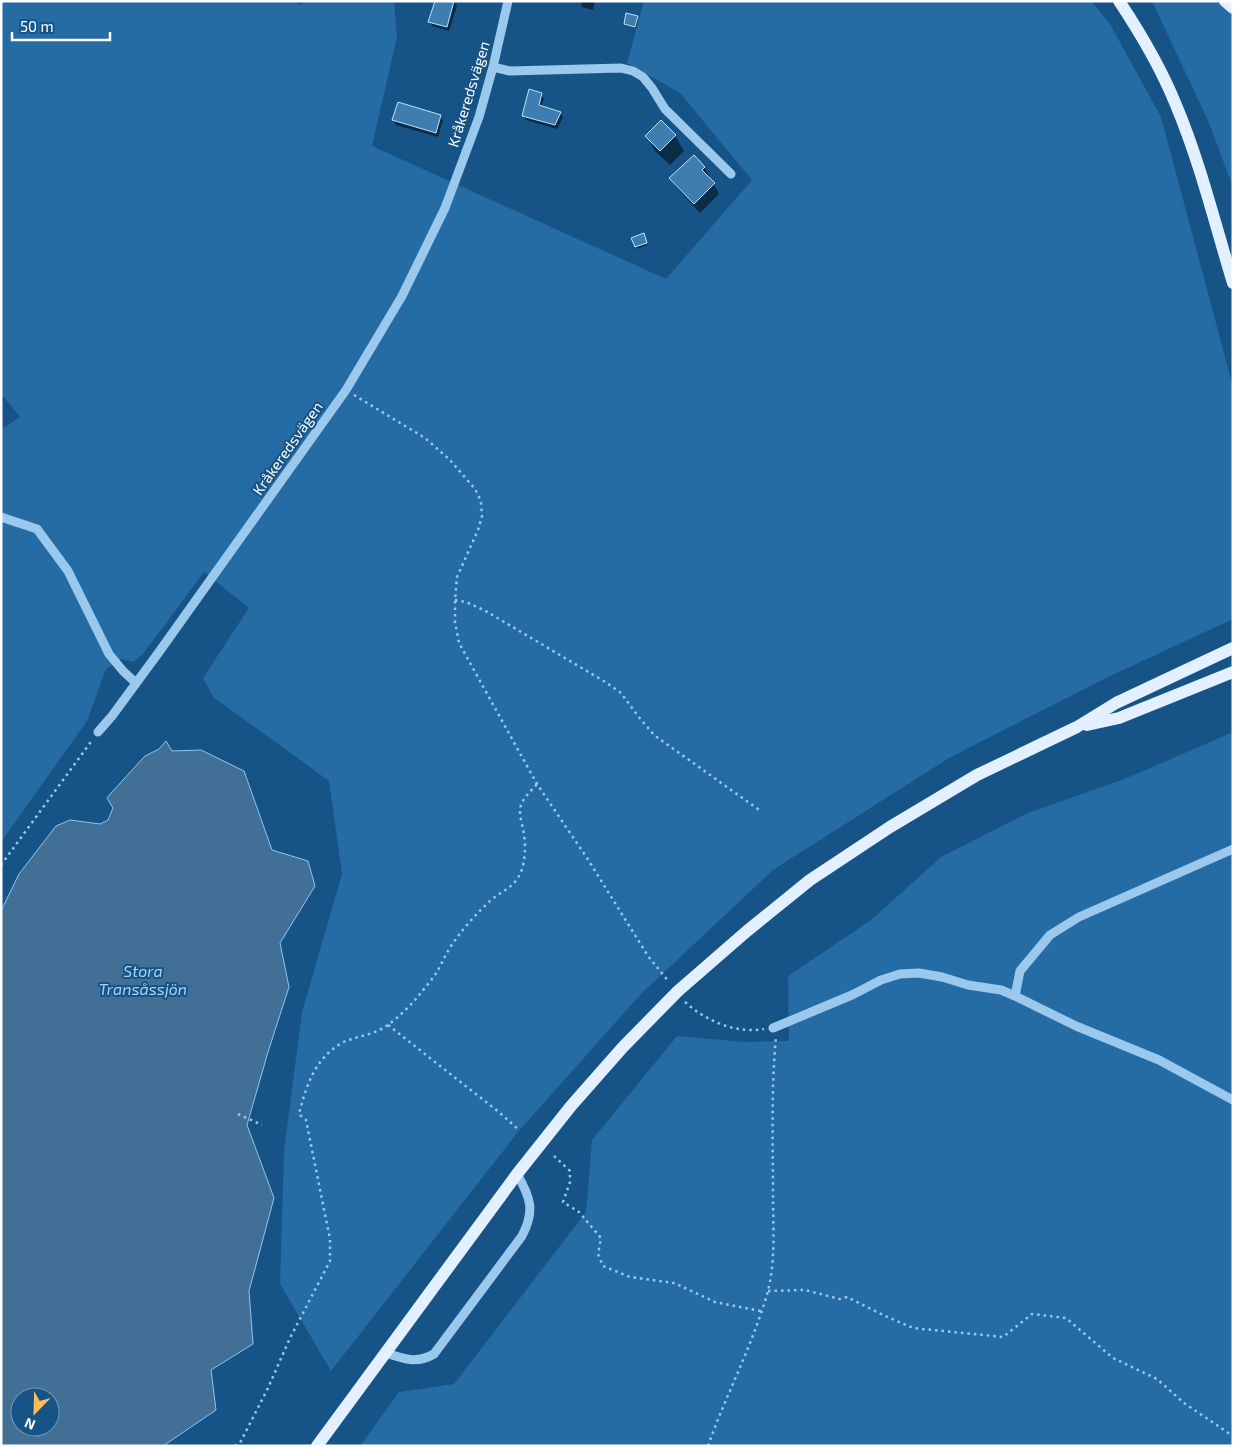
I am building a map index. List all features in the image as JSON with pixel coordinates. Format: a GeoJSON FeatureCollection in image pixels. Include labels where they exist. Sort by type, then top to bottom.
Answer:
{"type":"FeatureCollection","features":[{"type":"Feature","properties":{"kind":"main road"},"geometry":{"type":"LineString","coordinates":[[1119,1],[1156,62],[1176,105],[1193,153],[1233,283]]}},
{"type":"Feature","properties":{"kind":"main road"},"geometry":{"type":"LineString","coordinates":[[1225,1],[1233,8]]}},
{"type":"Feature","properties":{"kind":"main road"},"geometry":{"type":"LineString","coordinates":[[317,1446],[517,1174],[571,1106],[623,1047],[678,991],[747,931],[810,880],[882,832],[977,775],[1077,727],[1116,703],[1233,648]]}},
{"type":"Feature","properties":{"kind":"main road"},"geometry":{"type":"LineString","coordinates":[[1077,727],[1118,718],[1233,672]]}},
{"type":"Feature","properties":{"kind":"street","name":"Kråkeredsvägen"},"geometry":{"type":"LineString","coordinates":[[98,732],[136,683],[346,390],[402,296],[445,208],[479,118],[508,1]]}},
{"type":"Feature","properties":{"kind":"street"},"geometry":{"type":"LineString","coordinates":[[493,67],[510,72],[621,68],[633,70],[643,77],[665,109],[731,174]]}},
{"type":"Feature","properties":{"kind":"street"},"geometry":{"type":"LineString","coordinates":[[1,517],[37,529],[68,571],[109,654],[136,683]]}},
{"type":"Feature","properties":{"kind":"street"},"geometry":{"type":"LineString","coordinates":[[1015,996],[1020,971],[1050,935],[1079,917],[1233,849]]}},
{"type":"Feature","properties":{"kind":"street"},"geometry":{"type":"LineString","coordinates":[[773,1028],[852,995],[881,980],[900,974],[942,977],[968,985],[1001,990],[1076,1026],[1159,1060],[1233,1100]]}},
{"type":"Feature","properties":{"kind":"street"},"geometry":{"type":"LineString","coordinates":[[386,1353],[416,1360],[426,1359],[434,1354],[522,1236],[529,1223],[530,1212],[525,1188],[517,1174]]}},
{"type":"Feature","properties":{"kind":"path"},"geometry":{"type":"LineString","coordinates":[[346,390],[426,438],[450,460],[475,489],[481,503],[482,516],[458,577],[455,622],[459,643],[537,784],[587,858],[648,956],[686,1003],[722,1026],[756,1031]]}},
{"type":"Feature","properties":{"kind":"path"},"geometry":{"type":"LineString","coordinates":[[455,600],[466,602],[484,610],[621,693],[654,735],[762,812]]}},
{"type":"Feature","properties":{"kind":"path"},"geometry":{"type":"LineString","coordinates":[[1,865],[98,732]]}},
{"type":"Feature","properties":{"kind":"path"},"geometry":{"type":"LineString","coordinates":[[235,1446],[240,1443],[268,1388],[290,1338],[330,1261],[330,1239],[306,1120],[299,1114],[306,1087],[317,1067],[329,1052],[356,1037],[373,1033],[388,1025],[414,1000],[436,974],[454,941],[470,921],[493,899],[515,884],[521,870],[525,852],[524,835],[520,819],[521,806],[526,795],[537,784]]}},
{"type":"Feature","properties":{"kind":"path"},"geometry":{"type":"LineString","coordinates":[[388,1025],[519,1130]]}},
{"type":"Feature","properties":{"kind":"path"},"geometry":{"type":"LineString","coordinates":[[708,1446],[715,1425],[748,1351],[772,1274],[772,1119],[776,1036],[773,1028]]}},
{"type":"Feature","properties":{"kind":"path"},"geometry":{"type":"LineString","coordinates":[[238,1114],[262,1125]]}},
{"type":"Feature","properties":{"kind":"path"},"geometry":{"type":"LineString","coordinates":[[554,1156],[570,1171],[570,1182],[563,1202],[579,1212],[601,1238],[598,1254],[603,1266],[630,1277],[674,1283],[716,1302],[762,1311]]}},
{"type":"Feature","properties":{"kind":"path"},"geometry":{"type":"LineString","coordinates":[[768,1291],[805,1290],[840,1299],[848,1297],[913,1328],[1003,1337],[1032,1314],[1066,1318],[1113,1358],[1157,1379],[1184,1403],[1233,1436]]}},
{"type":"Feature","properties":{"kind":"shaded area"},"geometry":{"type":"Polygon","coordinates":[[[1,1],[291,1],[301,5],[306,1],[394,1],[397,37],[372,146],[666,279],[752,180],[680,93],[627,63],[644,1],[1091,1],[1110,24],[1161,117],[1233,387],[1233,619],[1106,678],[949,758],[773,870],[641,994],[518,1132],[331,1371],[280,1284],[284,1151],[302,1012],[342,874],[329,781],[213,697],[203,678],[249,608],[204,572],[143,654],[133,662],[121,659],[106,669],[87,721],[1,842],[1,430],[20,417],[1,394],[1,1]]]}},
{"type":"Feature","properties":{"kind":"shaded area"},"geometry":{"type":"Polygon","coordinates":[[[1152,1],[1233,1],[1233,188],[1210,125],[1152,1]]]}},
{"type":"Feature","properties":{"kind":"shaded area"},"geometry":{"type":"Polygon","coordinates":[[[1233,732],[1233,1446],[360,1446],[399,1392],[454,1384],[586,1212],[592,1140],[677,1036],[745,1042],[789,1041],[788,976],[871,920],[941,857],[1028,813],[1127,778],[1233,732]]]}},
{"type":"Feature","properties":{"kind":"water","name":"Stora Transåssjön"},"geometry":{"type":"Polygon","coordinates":[[[166,741],[172,751],[201,750],[244,771],[272,850],[308,861],[315,886],[280,943],[289,987],[247,1125],[274,1198],[249,1291],[253,1344],[211,1370],[216,1410],[163,1446],[1,1446],[1,911],[19,874],[56,826],[70,820],[100,824],[108,820],[113,808],[107,798],[145,756],[159,749],[166,741]]]}},
{"type":"Feature","properties":{"kind":"building"},"geometry":{"type":"Polygon","coordinates":[[[435,1],[454,1],[447,27],[428,22],[435,1]]]}},
{"type":"Feature","properties":{"kind":"building"},"geometry":{"type":"Polygon","coordinates":[[[626,13],[638,16],[635,27],[624,24],[626,13]]]}},
{"type":"Feature","properties":{"kind":"building"},"geometry":{"type":"Polygon","coordinates":[[[529,89],[542,93],[539,105],[561,112],[555,125],[522,116],[529,89]]]}},
{"type":"Feature","properties":{"kind":"building"},"geometry":{"type":"Polygon","coordinates":[[[398,102],[441,115],[436,133],[392,120],[398,102]]]}},
{"type":"Feature","properties":{"kind":"building"},"geometry":{"type":"Polygon","coordinates":[[[661,120],[676,135],[660,151],[645,136],[661,120]]]}},
{"type":"Feature","properties":{"kind":"building"},"geometry":{"type":"Polygon","coordinates":[[[694,155],[705,167],[702,170],[715,183],[694,204],[669,178],[694,155]]]}},
{"type":"Feature","properties":{"kind":"building"},"geometry":{"type":"Polygon","coordinates":[[[644,233],[647,243],[635,247],[631,238],[644,233]]]}}]}
